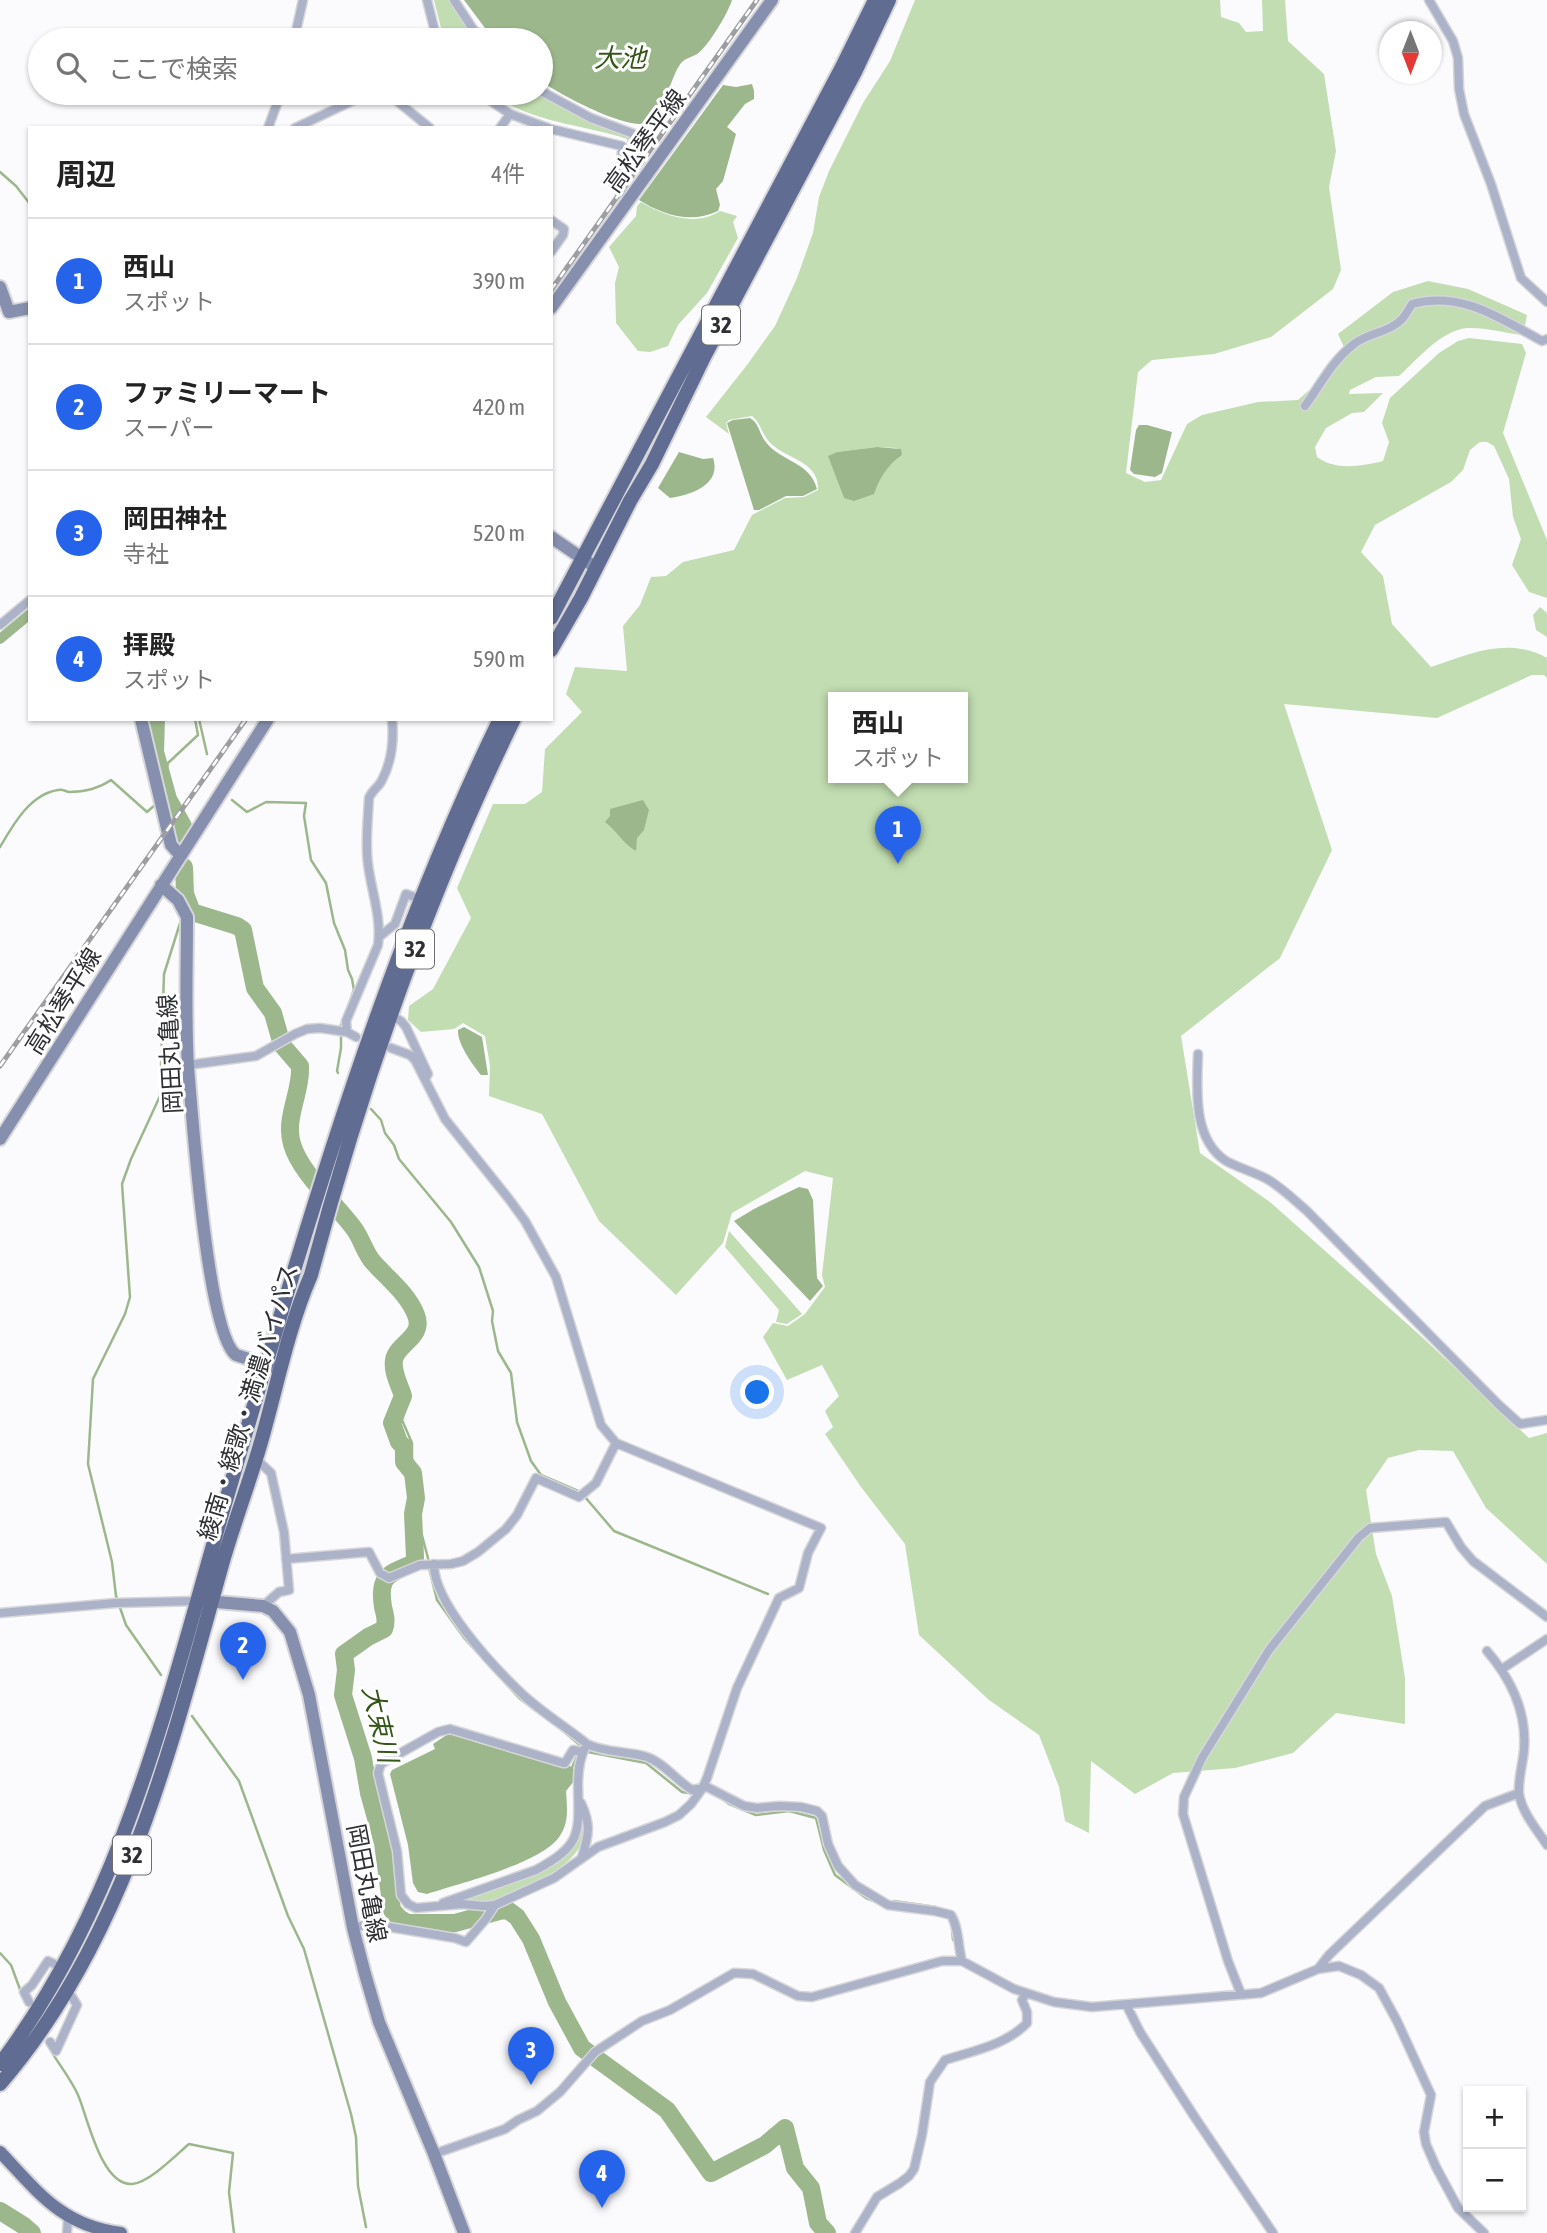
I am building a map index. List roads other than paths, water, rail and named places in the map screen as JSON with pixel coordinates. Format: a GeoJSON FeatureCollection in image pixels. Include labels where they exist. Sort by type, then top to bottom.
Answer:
{"type":"FeatureCollection","features":[{"type":"Feature","properties":{"kind":"highway","name":"32"},"geometry":{"type":"LineString","coordinates":[[553,645],[589,563],[875,0]]}},
{"type":"Feature","properties":{"kind":"highway","name":"32"},"geometry":{"type":"LineString","coordinates":[[553,615],[652,464],[704,357],[855,72],[888,0]]}},
{"type":"Feature","properties":{"kind":"highway","name":"綾南・綾歌・満濃バイパス"},"geometry":{"type":"LineString","coordinates":[[0,2064],[40,2008],[85,1927],[128,1822],[256,1459],[280,1369],[311,1275],[327,1214],[330,1180],[373,1024],[420,899],[465,791],[499,721]]}},
{"type":"Feature","properties":{"kind":"highway","name":"綾南・綾歌・満濃バイパス"},"geometry":{"type":"LineString","coordinates":[[0,2084],[67,1989],[120,1884],[142,1827],[169,1751],[266,1365],[315,1203],[330,1180],[359,1106],[432,903],[477,795],[513,721]]}},
{"type":"Feature","properties":{"kind":"main road","name":"高松琴平線"},"geometry":{"type":"LineString","coordinates":[[553,305],[622,199],[772,0]]}},
{"type":"Feature","properties":{"kind":"main road"},"geometry":{"type":"LineString","coordinates":[[0,287],[4,312],[28,308]]}},
{"type":"Feature","properties":{"kind":"main road"},"geometry":{"type":"LineString","coordinates":[[553,538],[589,563]]}},
{"type":"Feature","properties":{"kind":"main road"},"geometry":{"type":"LineString","coordinates":[[141,721],[171,845],[180,855]]}},
{"type":"Feature","properties":{"kind":"main road"},"geometry":{"type":"LineString","coordinates":[[161,886],[267,721]]}},
{"type":"Feature","properties":{"kind":"main road","name":"高松琴平線"},"geometry":{"type":"LineString","coordinates":[[0,1139],[161,886]]}},
{"type":"Feature","properties":{"kind":"main road","name":"岡田丸亀線"},"geometry":{"type":"LineString","coordinates":[[161,886],[178,900],[185,914],[188,1065],[210,1283],[231,1352],[280,1369]]}},
{"type":"Feature","properties":{"kind":"main road"},"geometry":{"type":"LineString","coordinates":[[205,1601],[263,1606]]}},
{"type":"Feature","properties":{"kind":"main road","name":"岡田丸亀線"},"geometry":{"type":"LineString","coordinates":[[263,1606],[273,1611],[290,1632],[309,1695],[353,1928],[380,2022],[464,2233]]}},
{"type":"Feature","properties":{"kind":"main road"},"geometry":{"type":"LineString","coordinates":[[0,2152],[44,2198],[68,2217],[94,2228],[121,2233]]}},
{"type":"Feature","properties":{"kind":"street"},"geometry":{"type":"LineString","coordinates":[[297,28],[303,0]]}},
{"type":"Feature","properties":{"kind":"street"},"geometry":{"type":"LineString","coordinates":[[427,0],[434,28]]}},
{"type":"Feature","properties":{"kind":"street"},"geometry":{"type":"LineString","coordinates":[[454,0],[472,28]]}},
{"type":"Feature","properties":{"kind":"street"},"geometry":{"type":"LineString","coordinates":[[1429,0],[1453,41],[1458,58],[1459,89],[1464,114],[1491,184],[1521,278],[1547,302]]}},
{"type":"Feature","properties":{"kind":"street"},"geometry":{"type":"LineString","coordinates":[[553,97],[592,118],[634,134],[632,160],[622,199]]}},
{"type":"Feature","properties":{"kind":"street"},"geometry":{"type":"LineString","coordinates":[[269,126],[277,105]]}},
{"type":"Feature","properties":{"kind":"street"},"geometry":{"type":"LineString","coordinates":[[299,126],[344,105]]}},
{"type":"Feature","properties":{"kind":"street"},"geometry":{"type":"LineString","coordinates":[[402,105],[428,126]]}},
{"type":"Feature","properties":{"kind":"street"},"geometry":{"type":"LineString","coordinates":[[497,105],[510,114],[544,126]]}},
{"type":"Feature","properties":{"kind":"street"},"geometry":{"type":"LineString","coordinates":[[501,126],[510,114]]}},
{"type":"Feature","properties":{"kind":"street"},"geometry":{"type":"LineString","coordinates":[[553,129],[622,146],[622,199]]}},
{"type":"Feature","properties":{"kind":"street"},"geometry":{"type":"LineString","coordinates":[[553,221],[564,229],[553,249]]}},
{"type":"Feature","properties":{"kind":"street"},"geometry":{"type":"LineString","coordinates":[[1305,406],[1330,367],[1343,353],[1357,341],[1402,320],[1412,304],[1423,301],[1453,301],[1475,305],[1542,341],[1547,339]]}},
{"type":"Feature","properties":{"kind":"street"},"geometry":{"type":"LineString","coordinates":[[0,625],[28,602]]}},
{"type":"Feature","properties":{"kind":"street"},"geometry":{"type":"LineString","coordinates":[[343,1032],[378,945],[376,910],[367,862],[369,797],[381,782],[390,759],[393,744],[392,721]]}},
{"type":"Feature","properties":{"kind":"street"},"geometry":{"type":"LineString","coordinates":[[379,937],[395,924],[406,894],[420,899]]}},
{"type":"Feature","properties":{"kind":"street"},"geometry":{"type":"LineString","coordinates":[[390,1015],[406,1027],[428,1074],[425,1079]]}},
{"type":"Feature","properties":{"kind":"street"},"geometry":{"type":"LineString","coordinates":[[188,1065],[256,1056],[307,1029],[320,1028],[356,1037]]}},
{"type":"Feature","properties":{"kind":"street"},"geometry":{"type":"LineString","coordinates":[[391,1048],[410,1055],[415,1060],[444,1119],[525,1221],[556,1277],[601,1424],[616,1443],[821,1528],[808,1553],[799,1588],[779,1598],[746,1666],[700,1792]]}},
{"type":"Feature","properties":{"kind":"street"},"geometry":{"type":"LineString","coordinates":[[1198,1054],[1197,1101],[1202,1123],[1215,1151],[1226,1161],[1283,1189],[1520,1424],[1547,1420]]}},
{"type":"Feature","properties":{"kind":"street"},"geometry":{"type":"LineString","coordinates":[[286,1559],[369,1552],[386,1578],[420,1565],[463,1561],[506,1529],[517,1515],[536,1478],[579,1497],[596,1483],[616,1443]]}},
{"type":"Feature","properties":{"kind":"street"},"geometry":{"type":"LineString","coordinates":[[256,1459],[271,1473],[284,1532],[289,1590],[279,1592],[263,1606]]}},
{"type":"Feature","properties":{"kind":"street"},"geometry":{"type":"LineString","coordinates":[[1241,1994],[1228,1961],[1183,1814],[1184,1797],[1202,1758],[1269,1650],[1359,1537],[1370,1528],[1446,1522],[1473,1561],[1547,1617]]}},
{"type":"Feature","properties":{"kind":"street"},"geometry":{"type":"LineString","coordinates":[[430,1564],[440,1592],[475,1642],[520,1693],[583,1749]]}},
{"type":"Feature","properties":{"kind":"street"},"geometry":{"type":"LineString","coordinates":[[0,1613],[118,1603],[205,1601]]}},
{"type":"Feature","properties":{"kind":"street"},"geometry":{"type":"LineString","coordinates":[[1502,1669],[1547,1639]]}},
{"type":"Feature","properties":{"kind":"street"},"geometry":{"type":"LineString","coordinates":[[1487,1651],[1508,1680],[1524,1722],[1519,1793],[1524,1809],[1547,1845]]}},
{"type":"Feature","properties":{"kind":"street"},"geometry":{"type":"LineString","coordinates":[[494,1907],[462,1904],[416,1908],[408,1904],[401,1895],[397,1852],[378,1773],[381,1764],[450,1728],[563,1763],[573,1750],[583,1749],[615,1750],[649,1758],[681,1783],[700,1792]]}},
{"type":"Feature","properties":{"kind":"street"},"geometry":{"type":"LineString","coordinates":[[442,1906],[443,1903],[536,1870],[568,1848],[578,1831],[578,1765],[583,1749]]}},
{"type":"Feature","properties":{"kind":"street"},"geometry":{"type":"LineString","coordinates":[[353,1928],[365,1925],[383,1926],[466,1942],[494,1907],[554,1878],[606,1843],[679,1815],[707,1787],[744,1806],[801,1807],[817,1811],[824,1821],[828,1844],[838,1866],[848,1878],[888,1905],[951,1915],[956,1922],[958,1961]]}},
{"type":"Feature","properties":{"kind":"street"},"geometry":{"type":"LineString","coordinates":[[1318,1969],[1359,1926],[1485,1806],[1519,1793]]}},
{"type":"Feature","properties":{"kind":"street"},"geometry":{"type":"LineString","coordinates":[[579,1798],[589,1825],[582,1857]]}},
{"type":"Feature","properties":{"kind":"street"},"geometry":{"type":"LineString","coordinates":[[29,2002],[24,1992],[48,1961],[63,1968]]}},
{"type":"Feature","properties":{"kind":"street"},"geometry":{"type":"LineString","coordinates":[[434,2154],[505,2129],[537,2111],[560,2092],[592,2054],[642,2021],[670,2010],[734,1973],[752,1974],[797,1996],[812,1997],[942,1961],[958,1961],[1014,1989],[1055,2002],[1092,2007],[1261,1993],[1318,1969],[1339,1966],[1361,1975],[1379,1988],[1397,2021],[1431,2095],[1424,2132],[1426,2144],[1458,2208],[1484,2233]]}},
{"type":"Feature","properties":{"kind":"street"},"geometry":{"type":"LineString","coordinates":[[50,2042],[55,2051],[77,2005],[67,1989]]}},
{"type":"Feature","properties":{"kind":"street"},"geometry":{"type":"LineString","coordinates":[[855,2233],[877,2197],[900,2183],[914,2169],[933,2076],[945,2060],[977,2051],[1019,2032],[1027,2023],[1027,2012],[1022,2000],[1026,1993]]}},
{"type":"Feature","properties":{"kind":"street"},"geometry":{"type":"LineString","coordinates":[[1127,2006],[1140,2032],[1194,2116],[1273,2233]]}},
{"type":"Feature","properties":{"kind":"street"},"geometry":{"type":"LineString","coordinates":[[66,2233],[68,2217]]}},
{"type":"Feature","properties":{"kind":"water","name":"大池"},"geometry":{"type":"Polygon","coordinates":[[[464,0],[732,0],[707,44],[679,66],[658,114],[654,120],[645,124],[616,119],[553,89],[553,28],[485,28],[464,0]]]}},
{"type":"Feature","properties":{"kind":"water"},"geometry":{"type":"Polygon","coordinates":[[[752,84],[754,99],[745,104],[727,127],[736,134],[723,181],[716,189],[720,205],[718,211],[698,217],[677,216],[639,200],[723,85],[736,87],[752,84]]]}},
{"type":"Feature","properties":{"kind":"water"},"geometry":{"type":"Polygon","coordinates":[[[750,418],[771,448],[808,473],[817,489],[803,496],[786,496],[754,510],[727,423],[750,418]]]}},
{"type":"Feature","properties":{"kind":"water"},"geometry":{"type":"Polygon","coordinates":[[[1139,425],[1172,432],[1162,473],[1155,477],[1134,474],[1130,470],[1139,425]]]}},
{"type":"Feature","properties":{"kind":"water"},"geometry":{"type":"Polygon","coordinates":[[[877,447],[901,449],[902,455],[885,472],[874,494],[854,501],[844,498],[828,456],[837,452],[877,447]]]}},
{"type":"Feature","properties":{"kind":"water"},"geometry":{"type":"Polygon","coordinates":[[[679,452],[703,459],[713,458],[715,467],[709,482],[702,487],[670,498],[658,488],[679,452]]]}},
{"type":"Feature","properties":{"kind":"water"},"geometry":{"type":"Polygon","coordinates":[[[643,800],[649,810],[644,830],[637,838],[636,851],[605,822],[610,816],[610,809],[643,800]]]}},
{"type":"Feature","properties":{"kind":"water"},"geometry":{"type":"Polygon","coordinates":[[[464,1027],[482,1037],[488,1075],[481,1075],[462,1047],[458,1030],[464,1027]]]}},
{"type":"Feature","properties":{"kind":"water"},"geometry":{"type":"Polygon","coordinates":[[[799,1187],[808,1189],[813,1200],[817,1278],[823,1286],[810,1301],[734,1221],[799,1187]]]}},
{"type":"Feature","properties":{"kind":"water"},"geometry":{"type":"Polygon","coordinates":[[[448,1734],[456,1734],[560,1767],[570,1766],[574,1769],[574,1781],[566,1791],[567,1813],[564,1829],[552,1844],[539,1854],[500,1871],[427,1894],[418,1892],[413,1883],[408,1845],[390,1774],[392,1770],[435,1749],[433,1744],[448,1734]]]}},
{"type":"Feature","properties":{"kind":"waterway"},"geometry":{"type":"LineString","coordinates":[[0,172],[28,201]]}},
{"type":"Feature","properties":{"kind":"waterway"},"geometry":{"type":"LineString","coordinates":[[0,639],[28,616]]}},
{"type":"Feature","properties":{"kind":"waterway","name":"大束川"},"geometry":{"type":"LineString","coordinates":[[156,721],[155,752],[168,799],[183,826],[182,838]]}},
{"type":"Feature","properties":{"kind":"waterway"},"geometry":{"type":"LineString","coordinates":[[164,795],[170,789],[168,763],[198,735],[195,721]]}},
{"type":"Feature","properties":{"kind":"waterway"},"geometry":{"type":"LineString","coordinates":[[199,721],[207,754]]}},
{"type":"Feature","properties":{"kind":"waterway"},"geometry":{"type":"LineString","coordinates":[[0,847],[23,812],[39,797],[48,793],[60,790],[86,791],[111,780],[147,812],[156,804]]}},
{"type":"Feature","properties":{"kind":"waterway"},"geometry":{"type":"LineString","coordinates":[[232,800],[247,812],[266,802],[306,803],[304,816],[311,860],[326,883],[334,923],[345,950],[354,990],[340,1028]]}},
{"type":"Feature","properties":{"kind":"waterway","name":"大束川"},"geometry":{"type":"LineString","coordinates":[[184,867],[185,894],[192,912],[243,930],[255,988],[273,1013],[282,1045],[300,1066],[290,1124],[296,1155],[355,1230],[370,1258],[408,1300],[418,1323],[414,1334],[394,1360],[395,1374],[403,1396],[392,1423],[399,1442],[404,1447],[404,1462],[413,1473],[416,1498],[413,1514],[414,1563],[397,1570],[384,1582],[384,1629],[344,1654],[346,1670],[343,1695],[363,1758],[369,1793],[383,1843],[392,1910],[407,1923],[455,1923],[503,1910],[509,1911],[517,1917],[531,1939],[557,2002],[582,2048],[667,2110],[711,2173],[765,2145],[785,2128],[795,2168],[811,2188],[818,2223],[827,2233]]}},
{"type":"Feature","properties":{"kind":"waterway"},"geometry":{"type":"LineString","coordinates":[[161,1675],[126,1625],[116,1596],[112,1562],[88,1464],[93,1379],[125,1314],[130,1297],[122,1184],[160,1096],[164,974],[181,920]]}},
{"type":"Feature","properties":{"kind":"waterway"},"geometry":{"type":"LineString","coordinates":[[338,1073],[341,1034]]}},
{"type":"Feature","properties":{"kind":"waterway"},"geometry":{"type":"LineString","coordinates":[[371,1109],[381,1120],[399,1159],[451,1222],[479,1267],[493,1311],[492,1321],[498,1351],[511,1373],[517,1422],[531,1461],[541,1475],[578,1491]]}},
{"type":"Feature","properties":{"kind":"waterway","name":"大束川"},"geometry":{"type":"LineString","coordinates":[[401,1390],[406,1394],[402,1420],[412,1443],[412,1458],[421,1497],[419,1524],[429,1562]]}},
{"type":"Feature","properties":{"kind":"waterway"},"geometry":{"type":"LineString","coordinates":[[585,1497],[614,1531],[768,1594]]}},
{"type":"Feature","properties":{"kind":"waterway"},"geometry":{"type":"LineString","coordinates":[[429,1568],[437,1600],[484,1660]]}},
{"type":"Feature","properties":{"kind":"waterway"},"geometry":{"type":"LineString","coordinates":[[498,1675],[519,1698],[536,1711]]}},
{"type":"Feature","properties":{"kind":"waterway"},"geometry":{"type":"LineString","coordinates":[[192,1716],[239,1781],[288,1916],[304,1949],[351,2114],[356,2137],[358,2186],[366,2227]]}},
{"type":"Feature","properties":{"kind":"waterway"},"geometry":{"type":"LineString","coordinates":[[556,1725],[588,1752],[646,1763],[682,1792],[695,1794]]}},
{"type":"Feature","properties":{"kind":"waterway"},"geometry":{"type":"LineString","coordinates":[[571,1770],[578,1754]]}},
{"type":"Feature","properties":{"kind":"waterway"},"geometry":{"type":"LineString","coordinates":[[721,1798],[756,1815],[789,1811],[816,1818],[824,1850],[835,1875],[866,1898],[876,1902]]}},
{"type":"Feature","properties":{"kind":"waterway"},"geometry":{"type":"LineString","coordinates":[[894,1901],[936,1907]]}},
{"type":"Feature","properties":{"kind":"waterway"},"geometry":{"type":"LineString","coordinates":[[952,1928],[953,1940]]}},
{"type":"Feature","properties":{"kind":"waterway"},"geometry":{"type":"LineString","coordinates":[[0,1953],[11,1965],[21,1992]]}},
{"type":"Feature","properties":{"kind":"waterway"},"geometry":{"type":"LineString","coordinates":[[47,2044],[78,2095],[104,2162],[121,2182],[132,2184],[146,2179],[189,2144],[233,2153],[229,2192],[234,2233]]}},
{"type":"Feature","properties":{"kind":"waterway"},"geometry":{"type":"LineString","coordinates":[[0,2211],[32,2233]]}},
{"type":"Feature","properties":{"kind":"railway"},"geometry":{"type":"LineString","coordinates":[[553,287],[757,0]]}},
{"type":"Feature","properties":{"kind":"railway"},"geometry":{"type":"LineString","coordinates":[[0,1066],[245,721]]}},
{"type":"Feature","properties":{"kind":"place","name":"西山"},"geometry":{"type":"Point","coordinates":[898,864]}},
{"type":"Feature","properties":{"kind":"place","name":"ファミリーマート"},"geometry":{"type":"Point","coordinates":[243,1680]}},
{"type":"Feature","properties":{"kind":"place","name":"岡田神社"},"geometry":{"type":"Point","coordinates":[531,2085]}},
{"type":"Feature","properties":{"kind":"place","name":"拝殿"},"geometry":{"type":"Point","coordinates":[602,2208]}}]}
